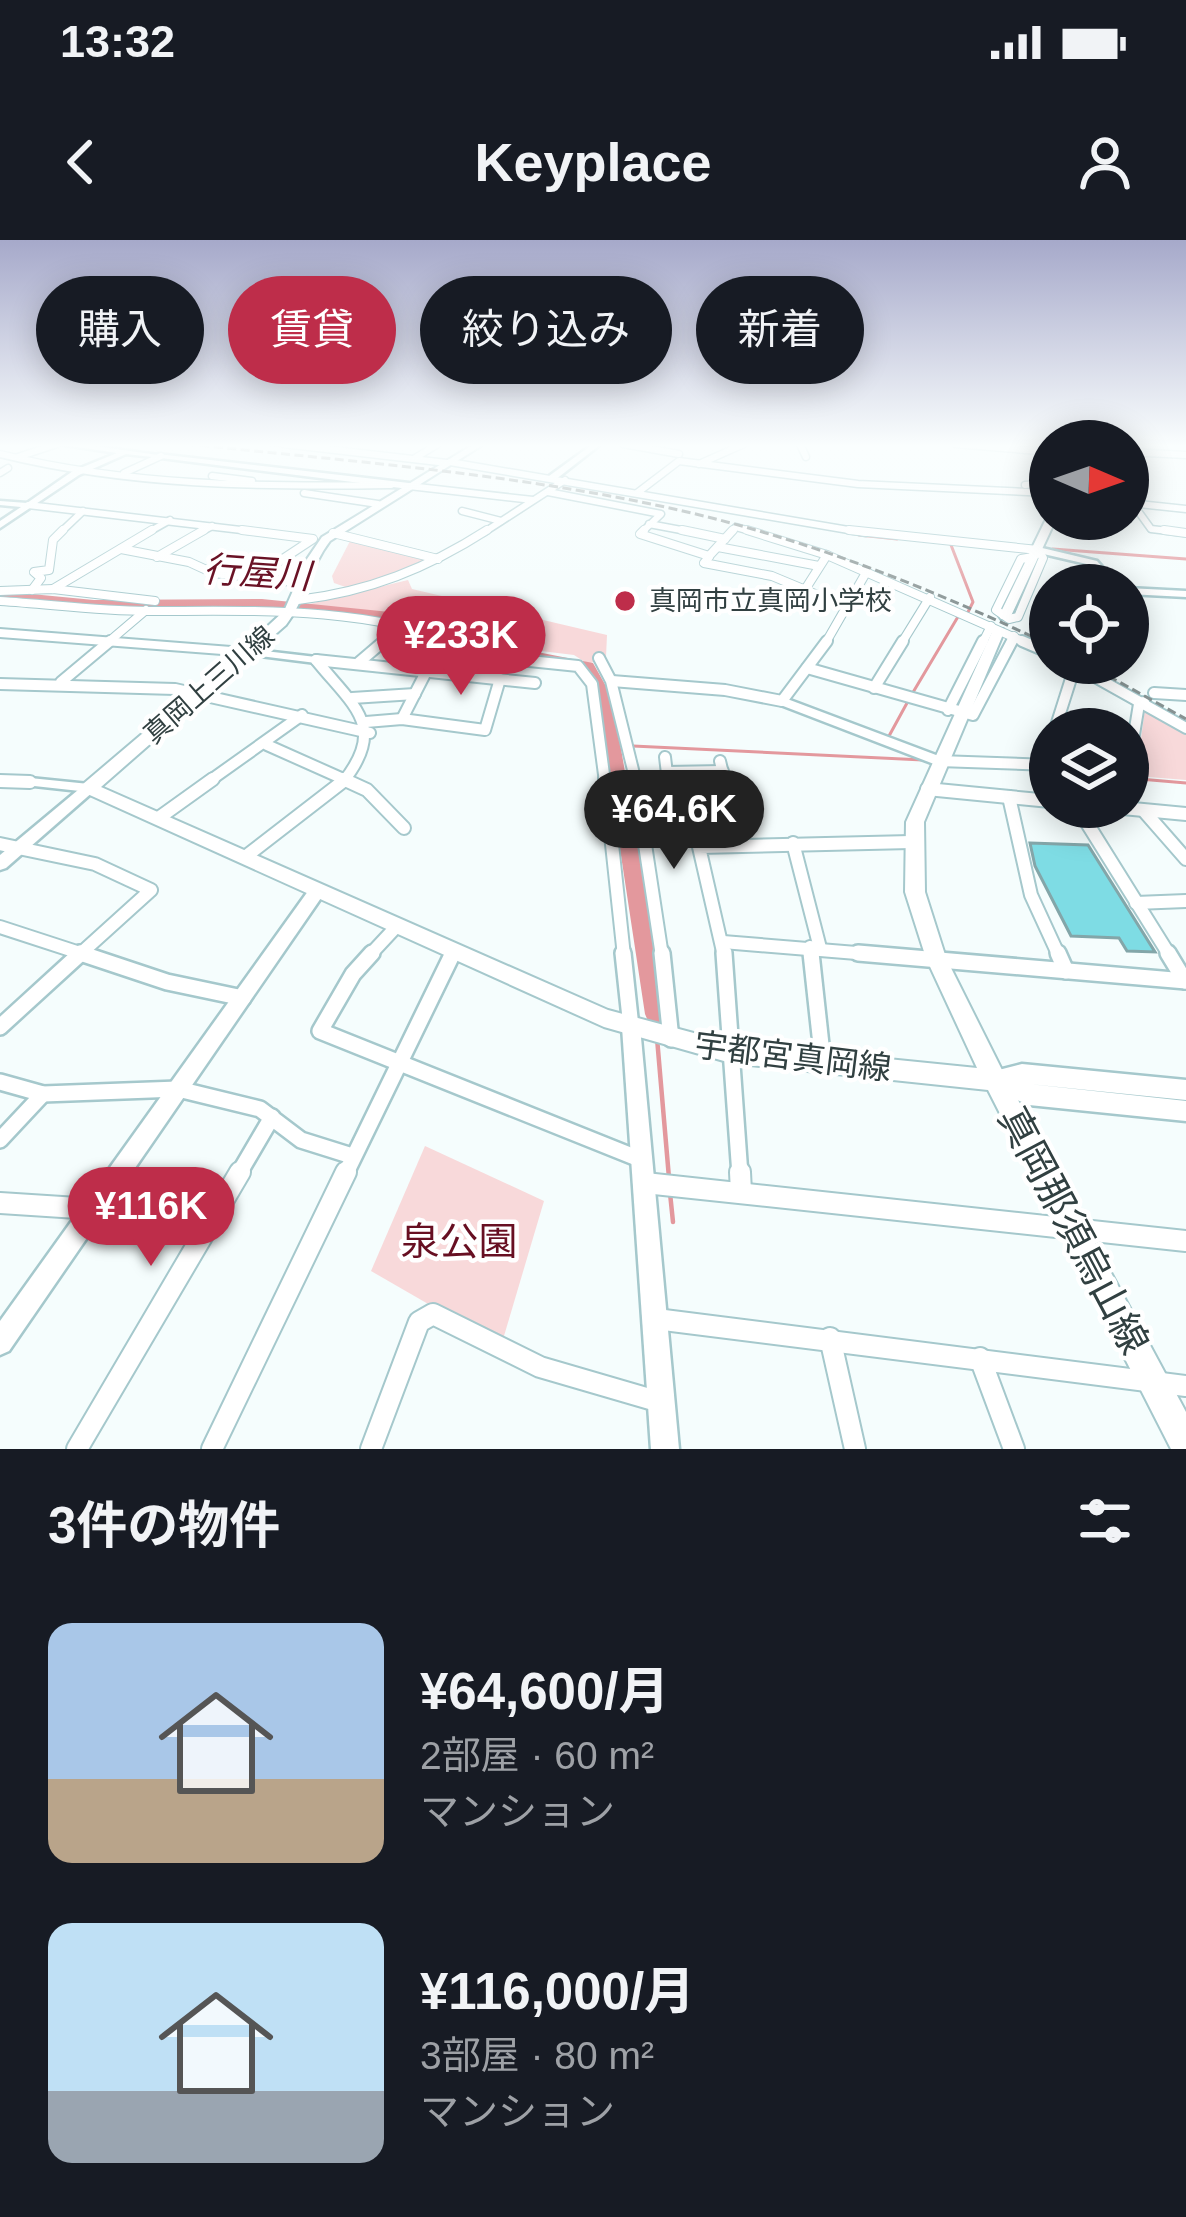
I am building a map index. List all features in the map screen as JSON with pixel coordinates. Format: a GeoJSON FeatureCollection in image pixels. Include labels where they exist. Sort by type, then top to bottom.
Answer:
{"type":"FeatureCollection","features":[{"type":"Feature","properties":{"kind":"main road","name":"真岡上三川線"},"geometry":{"type":"LineString","coordinates":[[89,788],[248,652],[294,606],[309,559],[333,533],[385,500]]}},
{"type":"Feature","properties":{"kind":"main road"},"geometry":{"type":"LineString","coordinates":[[1005,616],[1041,540]]}},
{"type":"Feature","properties":{"kind":"main road"},"geometry":{"type":"LineString","coordinates":[[1001,632],[955,712],[911,842],[915,892],[936,958],[995,1080],[1029,1095],[1186,1111]]}},
{"type":"Feature","properties":{"kind":"main road"},"geometry":{"type":"LineString","coordinates":[[4,636],[248,652]]}},
{"type":"Feature","properties":{"kind":"main road"},"geometry":{"type":"LineString","coordinates":[[0,864],[89,788]]}},
{"type":"Feature","properties":{"kind":"main road","name":"宇都宮真岡線"},"geometry":{"type":"LineString","coordinates":[[89,788],[453,953],[671,1040],[730,1053],[995,1080]]}},
{"type":"Feature","properties":{"kind":"main road"},"geometry":{"type":"LineString","coordinates":[[995,1080],[1022,1074],[1186,1090]]}},
{"type":"Feature","properties":{"kind":"main road","name":"真岡那須烏山線"},"geometry":{"type":"LineString","coordinates":[[995,1080],[1186,1444]]}},
{"type":"Feature","properties":{"kind":"street"},"geometry":{"type":"LineString","coordinates":[[0,525],[36,500]]}},
{"type":"Feature","properties":{"kind":"street"},"geometry":{"type":"LineString","coordinates":[[352,500],[379,505]]}},
{"type":"Feature","properties":{"kind":"street"},"geometry":{"type":"LineString","coordinates":[[294,606],[405,579],[533,500]]}},
{"type":"Feature","properties":{"kind":"street"},"geometry":{"type":"LineString","coordinates":[[591,500],[661,514],[640,534],[710,556]]}},
{"type":"Feature","properties":{"kind":"street"},"geometry":{"type":"LineString","coordinates":[[679,500],[875,535],[1095,564]]}},
{"type":"Feature","properties":{"kind":"street"},"geometry":{"type":"LineString","coordinates":[[0,502],[313,539],[254,578]]}},
{"type":"Feature","properties":{"kind":"street"},"geometry":{"type":"LineString","coordinates":[[1149,508],[1186,509]]}},
{"type":"Feature","properties":{"kind":"street"},"geometry":{"type":"LineString","coordinates":[[32,590],[41,578],[34,572],[49,570],[58,531],[83,510]]}},
{"type":"Feature","properties":{"kind":"street"},"geometry":{"type":"LineString","coordinates":[[462,511],[501,520]]}},
{"type":"Feature","properties":{"kind":"street"},"geometry":{"type":"LineString","coordinates":[[53,590],[171,520]]}},
{"type":"Feature","properties":{"kind":"street"},"geometry":{"type":"LineString","coordinates":[[649,524],[819,566]]}},
{"type":"Feature","properties":{"kind":"street"},"geometry":{"type":"LineString","coordinates":[[155,558],[213,525]]}},
{"type":"Feature","properties":{"kind":"street"},"geometry":{"type":"LineString","coordinates":[[849,608],[806,588],[704,563],[736,527],[827,555],[1029,644]]}},
{"type":"Feature","properties":{"kind":"street"},"geometry":{"type":"LineString","coordinates":[[1149,527],[1186,533]]}},
{"type":"Feature","properties":{"kind":"street"},"geometry":{"type":"LineString","coordinates":[[333,533],[438,559]]}},
{"type":"Feature","properties":{"kind":"street"},"geometry":{"type":"LineString","coordinates":[[121,549],[254,578],[302,583]]}},
{"type":"Feature","properties":{"kind":"street"},"geometry":{"type":"LineString","coordinates":[[1029,592],[1018,617],[996,613],[1022,559],[1035,554]]}},
{"type":"Feature","properties":{"kind":"street"},"geometry":{"type":"LineString","coordinates":[[1035,554],[1042,558],[1040,564]]}},
{"type":"Feature","properties":{"kind":"street"},"geometry":{"type":"LineString","coordinates":[[806,588],[827,555]]}},
{"type":"Feature","properties":{"kind":"street"},"geometry":{"type":"LineString","coordinates":[[782,701],[849,608],[867,571]]}},
{"type":"Feature","properties":{"kind":"street"},"geometry":{"type":"LineString","coordinates":[[0,590],[53,590],[155,601],[59,684]]}},
{"type":"Feature","properties":{"kind":"street"},"geometry":{"type":"LineString","coordinates":[[1149,592],[1186,594]]}},
{"type":"Feature","properties":{"kind":"street"},"geometry":{"type":"LineString","coordinates":[[874,688],[930,597]]}},
{"type":"Feature","properties":{"kind":"street"},"geometry":{"type":"LineString","coordinates":[[0,601],[145,610],[294,606],[405,623],[491,652],[578,667],[592,684],[631,1027],[665,1449]]}},
{"type":"Feature","properties":{"kind":"street"},"geometry":{"type":"LineString","coordinates":[[357,664],[405,623]]}},
{"type":"Feature","properties":{"kind":"street"},"geometry":{"type":"LineString","coordinates":[[491,652],[509,642]]}},
{"type":"Feature","properties":{"kind":"street"},"geometry":{"type":"LineString","coordinates":[[248,652],[535,682]]}},
{"type":"Feature","properties":{"kind":"street"},"geometry":{"type":"LineString","coordinates":[[599,658],[622,712],[671,1040]]}},
{"type":"Feature","properties":{"kind":"street"},"geometry":{"type":"LineString","coordinates":[[244,857],[360,768],[368,727],[352,698],[316,660]]}},
{"type":"Feature","properties":{"kind":"street"},"geometry":{"type":"LineString","coordinates":[[807,668],[955,712]]}},
{"type":"Feature","properties":{"kind":"street"},"geometry":{"type":"LineString","coordinates":[[402,719],[426,672]]}},
{"type":"Feature","properties":{"kind":"street"},"geometry":{"type":"LineString","coordinates":[[1,688],[59,684],[200,693],[368,727],[402,719],[485,730],[500,679]]}},
{"type":"Feature","properties":{"kind":"street"},"geometry":{"type":"LineString","coordinates":[[612,681],[711,688],[782,701],[939,760],[1029,764]]}},
{"type":"Feature","properties":{"kind":"street"},"geometry":{"type":"LineString","coordinates":[[1109,684],[1186,728]]}},
{"type":"Feature","properties":{"kind":"street"},"geometry":{"type":"LineString","coordinates":[[1154,693],[1186,695]]}},
{"type":"Feature","properties":{"kind":"street"},"geometry":{"type":"LineString","coordinates":[[352,698],[415,694]]}},
{"type":"Feature","properties":{"kind":"street"},"geometry":{"type":"LineString","coordinates":[[1138,708],[1144,703]]}},
{"type":"Feature","properties":{"kind":"street"},"geometry":{"type":"LineString","coordinates":[[598,711],[622,712]]}},
{"type":"Feature","properties":{"kind":"street"},"geometry":{"type":"LineString","coordinates":[[160,817],[302,716]]}},
{"type":"Feature","properties":{"kind":"street"},"geometry":{"type":"LineString","coordinates":[[267,745],[367,790],[404,828]]}},
{"type":"Feature","properties":{"kind":"street"},"geometry":{"type":"LineString","coordinates":[[665,757],[673,824]]}},
{"type":"Feature","properties":{"kind":"street"},"geometry":{"type":"LineString","coordinates":[[667,772],[722,766],[738,843]]}},
{"type":"Feature","properties":{"kind":"street"},"geometry":{"type":"LineString","coordinates":[[0,781],[89,788]]}},
{"type":"Feature","properties":{"kind":"street"},"geometry":{"type":"LineString","coordinates":[[927,789],[1029,799]]}},
{"type":"Feature","properties":{"kind":"street"},"geometry":{"type":"LineString","coordinates":[[1009,797],[1031,895],[1066,971]]}},
{"type":"Feature","properties":{"kind":"street"},"geometry":{"type":"LineString","coordinates":[[1149,811],[1186,814]]}},
{"type":"Feature","properties":{"kind":"street"},"geometry":{"type":"LineString","coordinates":[[1149,817],[1186,859]]}},
{"type":"Feature","properties":{"kind":"street"},"geometry":{"type":"LineString","coordinates":[[641,824],[734,824]]}},
{"type":"Feature","properties":{"kind":"street"},"geometry":{"type":"LineString","coordinates":[[1090,828],[1185,981]]}},
{"type":"Feature","properties":{"kind":"street"},"geometry":{"type":"LineString","coordinates":[[742,1192],[723,942],[699,847],[911,842]]}},
{"type":"Feature","properties":{"kind":"street"},"geometry":{"type":"LineString","coordinates":[[793,843],[815,947],[824,1063]]}},
{"type":"Feature","properties":{"kind":"street"},"geometry":{"type":"LineString","coordinates":[[0,844],[95,865],[151,890],[0,1028]]}},
{"type":"Feature","properties":{"kind":"street"},"geometry":{"type":"LineString","coordinates":[[0,1342],[317,891]]}},
{"type":"Feature","properties":{"kind":"street"},"geometry":{"type":"LineString","coordinates":[[1136,903],[1186,901]]}},
{"type":"Feature","properties":{"kind":"street"},"geometry":{"type":"LineString","coordinates":[[0,927],[243,998]]}},
{"type":"Feature","properties":{"kind":"street"},"geometry":{"type":"LineString","coordinates":[[396,927],[352,974],[320,1030],[644,1171],[742,1192],[1186,1241]]}},
{"type":"Feature","properties":{"kind":"street"},"geometry":{"type":"LineString","coordinates":[[723,942],[1185,981]]}},
{"type":"Feature","properties":{"kind":"street"},"geometry":{"type":"LineString","coordinates":[[212,1449],[453,953]]}},
{"type":"Feature","properties":{"kind":"street"},"geometry":{"type":"LineString","coordinates":[[0,1082],[44,1094],[178,1089],[260,1109],[301,1140],[352,1156]]}},
{"type":"Feature","properties":{"kind":"street"},"geometry":{"type":"LineString","coordinates":[[0,1140],[44,1094]]}},
{"type":"Feature","properties":{"kind":"street"},"geometry":{"type":"LineString","coordinates":[[77,1449],[272,1118]]}},
{"type":"Feature","properties":{"kind":"street"},"geometry":{"type":"LineString","coordinates":[[0,1203],[94,1209]]}},
{"type":"Feature","properties":{"kind":"street"},"geometry":{"type":"LineString","coordinates":[[371,1449],[419,1322],[433,1314],[540,1367],[662,1403]]}},
{"type":"Feature","properties":{"kind":"street"},"geometry":{"type":"LineString","coordinates":[[656,1319],[1186,1386]]}},
{"type":"Feature","properties":{"kind":"street"},"geometry":{"type":"LineString","coordinates":[[830,1338],[855,1449]]}},
{"type":"Feature","properties":{"kind":"street"},"geometry":{"type":"LineString","coordinates":[[980,1358],[1014,1449]]}},
{"type":"Feature","properties":{"kind":"green space"},"geometry":{"type":"Polygon","coordinates":[[[350,541],[431,559],[357,591],[334,583],[332,576],[350,541]]]}},
{"type":"Feature","properties":{"kind":"green space"},"geometry":{"type":"Polygon","coordinates":[[[408,580],[412,589],[607,635],[606,657],[588,664],[574,655],[508,647],[407,614],[305,605],[408,580]]]}},
{"type":"Feature","properties":{"kind":"green space"},"geometry":{"type":"Polygon","coordinates":[[[1149,711],[1186,732],[1186,780],[1149,777],[1149,711]]]}},
{"type":"Feature","properties":{"kind":"green space","name":"泉公園"},"geometry":{"type":"Polygon","coordinates":[[[425,1146],[544,1201],[501,1346],[371,1271],[425,1146]]]}},
{"type":"Feature","properties":{"kind":"building"},"geometry":{"type":"Polygon","coordinates":[[[1030,843],[1088,845],[1155,952],[1127,951],[1119,938],[1071,936],[1035,866],[1030,843]]]}},
{"type":"Feature","properties":{"kind":"waterway"},"geometry":{"type":"LineString","coordinates":[[859,535],[897,539]]}},
{"type":"Feature","properties":{"kind":"waterway"},"geometry":{"type":"LineString","coordinates":[[951,545],[973,602],[968,612]]}},
{"type":"Feature","properties":{"kind":"waterway"},"geometry":{"type":"LineString","coordinates":[[1053,549],[1186,559]]}},
{"type":"Feature","properties":{"kind":"waterway","name":"行屋川"},"geometry":{"type":"LineString","coordinates":[[0,595],[94,604],[262,603],[390,616],[440,626],[504,649],[588,666],[600,688],[612,743],[656,1014]]}},
{"type":"Feature","properties":{"kind":"waterway"},"geometry":{"type":"LineString","coordinates":[[912,694],[959,615]]}},
{"type":"Feature","properties":{"kind":"waterway"},"geometry":{"type":"LineString","coordinates":[[889,736],[907,703]]}},
{"type":"Feature","properties":{"kind":"waterway"},"geometry":{"type":"LineString","coordinates":[[612,743],[624,744]]}},
{"type":"Feature","properties":{"kind":"waterway"},"geometry":{"type":"LineString","coordinates":[[633,746],[923,760]]}},
{"type":"Feature","properties":{"kind":"waterway"},"geometry":{"type":"LineString","coordinates":[[1149,780],[1186,783]]}},
{"type":"Feature","properties":{"kind":"waterway","name":"行屋川"},"geometry":{"type":"LineString","coordinates":[[657,1038],[669,1178]]}},
{"type":"Feature","properties":{"kind":"waterway","name":"行屋川"},"geometry":{"type":"LineString","coordinates":[[670,1193],[673,1222]]}},
{"type":"Feature","properties":{"kind":"railway"},"geometry":{"type":"LineString","coordinates":[[633,500],[764,532],[861,565],[1029,636]]}},
{"type":"Feature","properties":{"kind":"railway"},"geometry":{"type":"LineString","coordinates":[[1123,684],[1186,719]]}},
{"type":"Feature","properties":{"kind":"place","name":"真岡市立真岡小学校"},"geometry":{"type":"Point","coordinates":[625,601]}}]}
